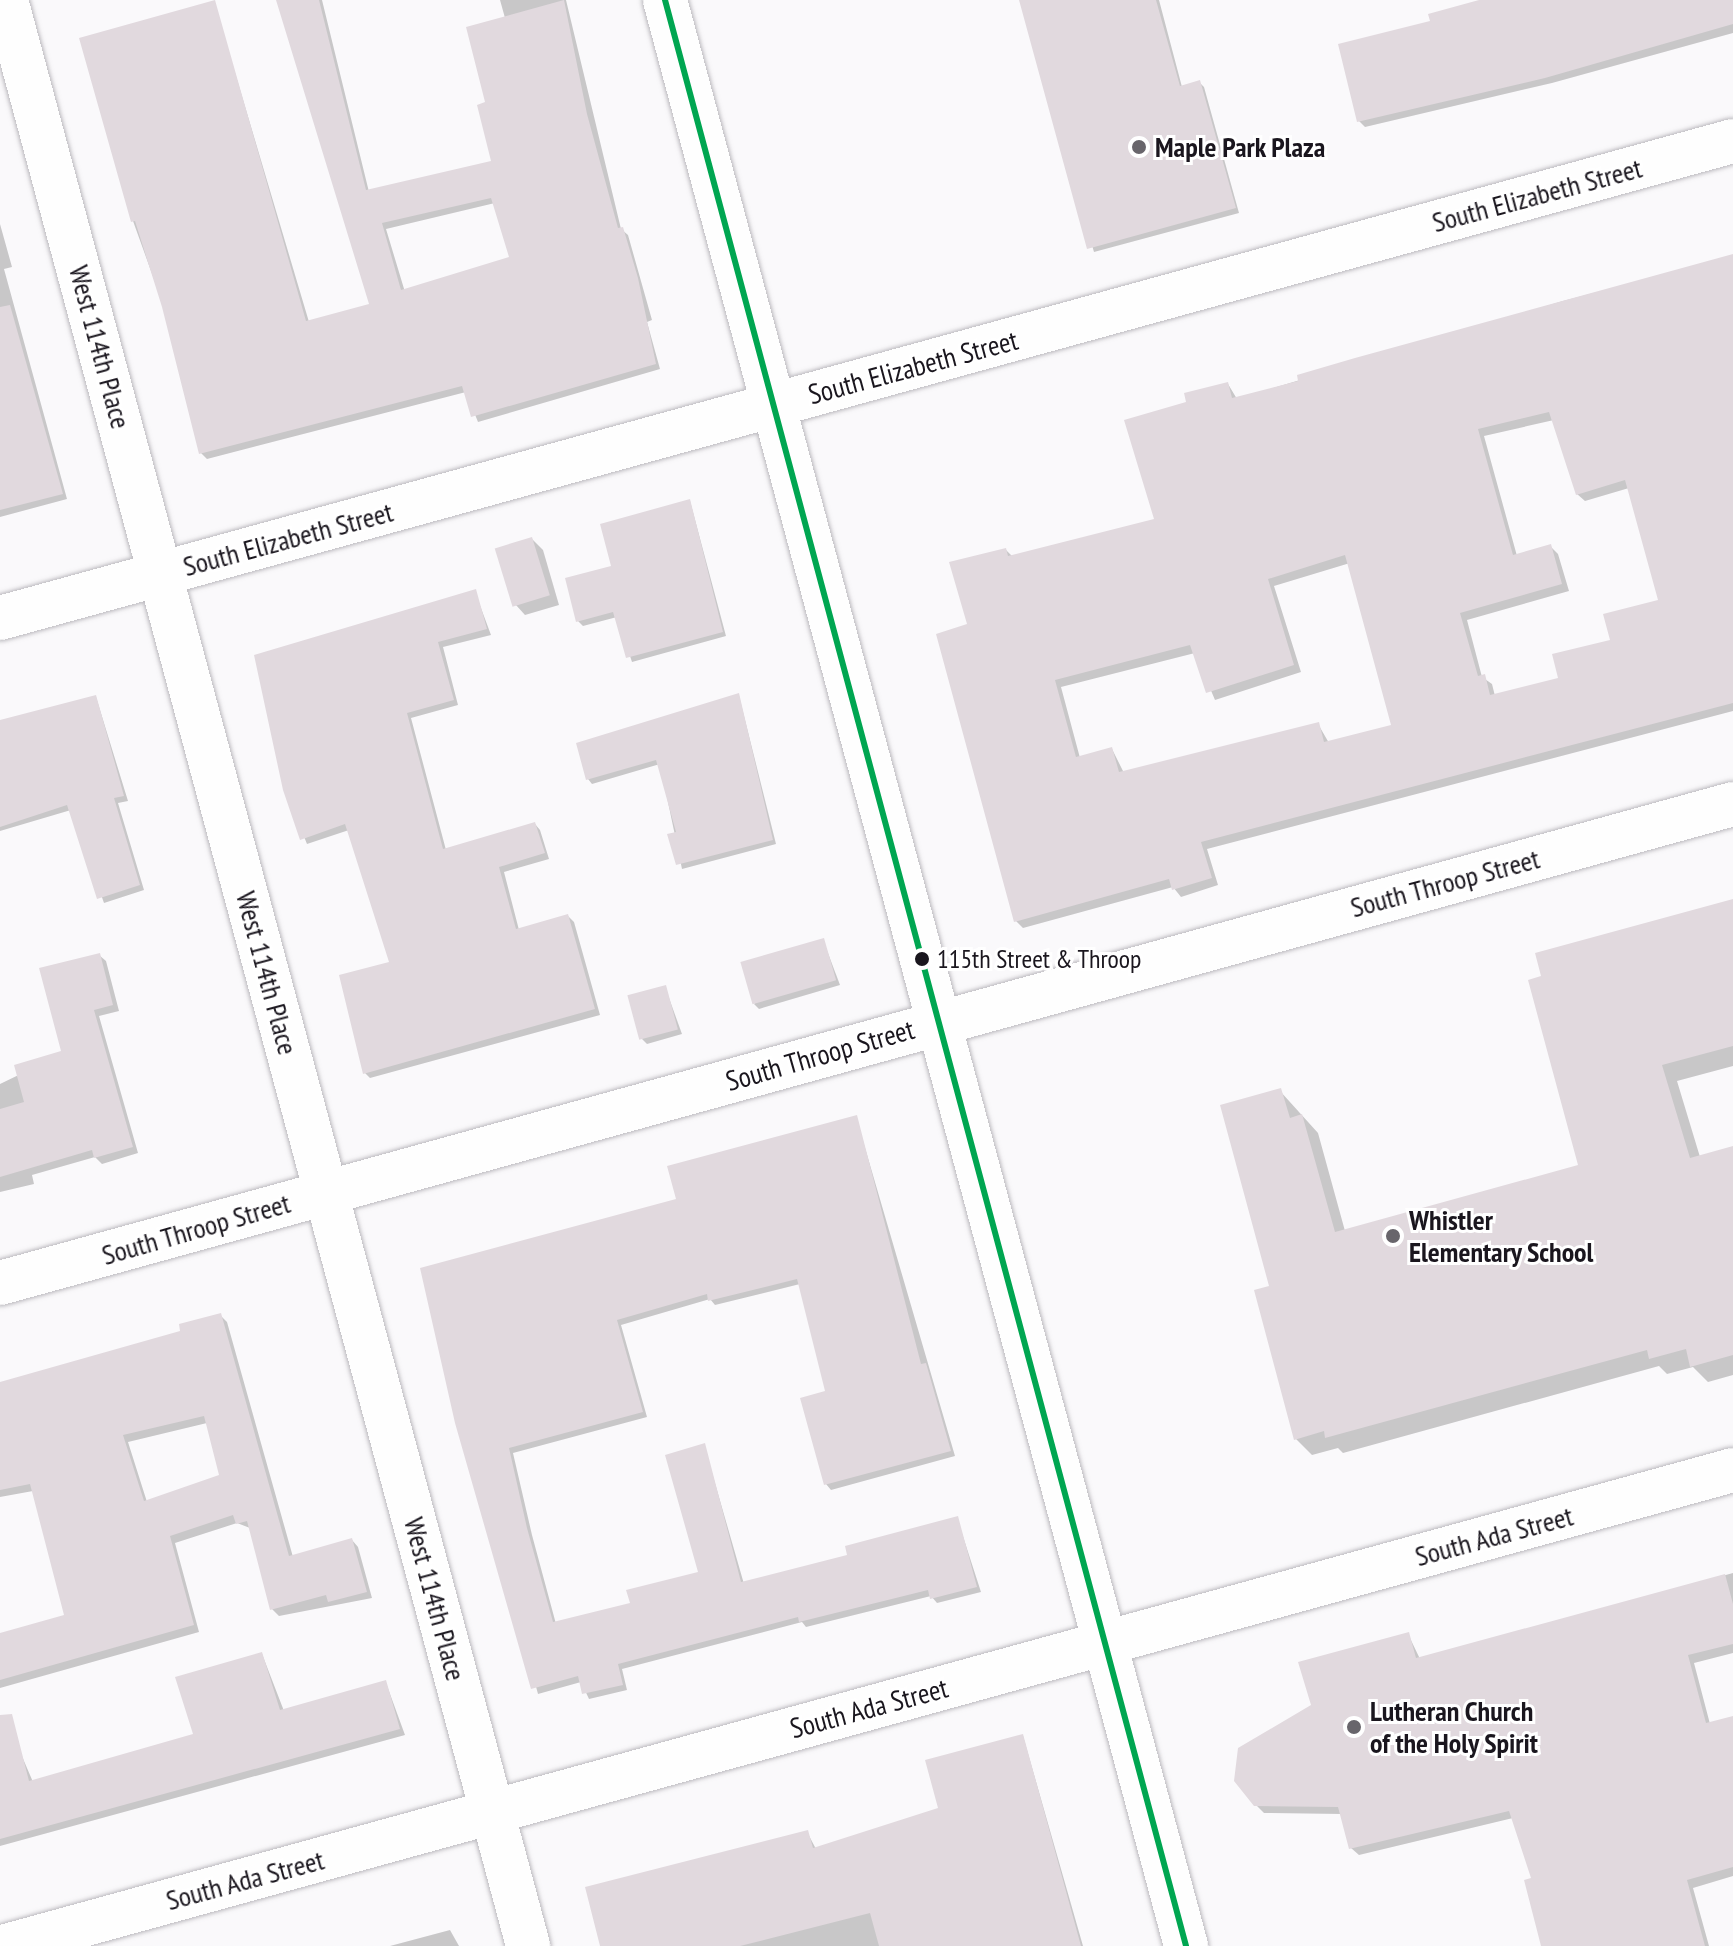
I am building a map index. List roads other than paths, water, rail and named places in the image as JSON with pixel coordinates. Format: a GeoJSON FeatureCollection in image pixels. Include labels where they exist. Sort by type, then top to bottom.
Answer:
{"type":"FeatureCollection","features":[{"type":"Feature","properties":{"kind":"street","name":"West 114th Place"},"geometry":{"type":"LineString","coordinates":[[6,0],[528,1946]]}},
{"type":"Feature","properties":{"kind":"street"},"geometry":{"type":"LineString","coordinates":[[665,0],[1186,1946]]}},
{"type":"Feature","properties":{"kind":"street","name":"South Elizabeth Street"},"geometry":{"type":"LineString","coordinates":[[0,618],[1733,141]]}},
{"type":"Feature","properties":{"kind":"street","name":"South Throop Street"},"geometry":{"type":"LineString","coordinates":[[0,1283],[1733,804]]}},
{"type":"Feature","properties":{"kind":"street","name":"South Ada Street"},"geometry":{"type":"LineString","coordinates":[[6,1946],[1733,1470]]}},
{"type":"Feature","properties":{"kind":"place","name":"Maple Park Plaza"},"geometry":{"type":"Point","coordinates":[1139,147]}},
{"type":"Feature","properties":{"kind":"place","name":"115th Street & Throop"},"geometry":{"type":"Point","coordinates":[922,959]}},
{"type":"Feature","properties":{"kind":"place","name":"Whistler Elementary School"},"geometry":{"type":"Point","coordinates":[1393,1236]}},
{"type":"Feature","properties":{"kind":"place","name":"Lutheran Church of the Holy Spirit"},"geometry":{"type":"Point","coordinates":[1354,1727]}}]}
